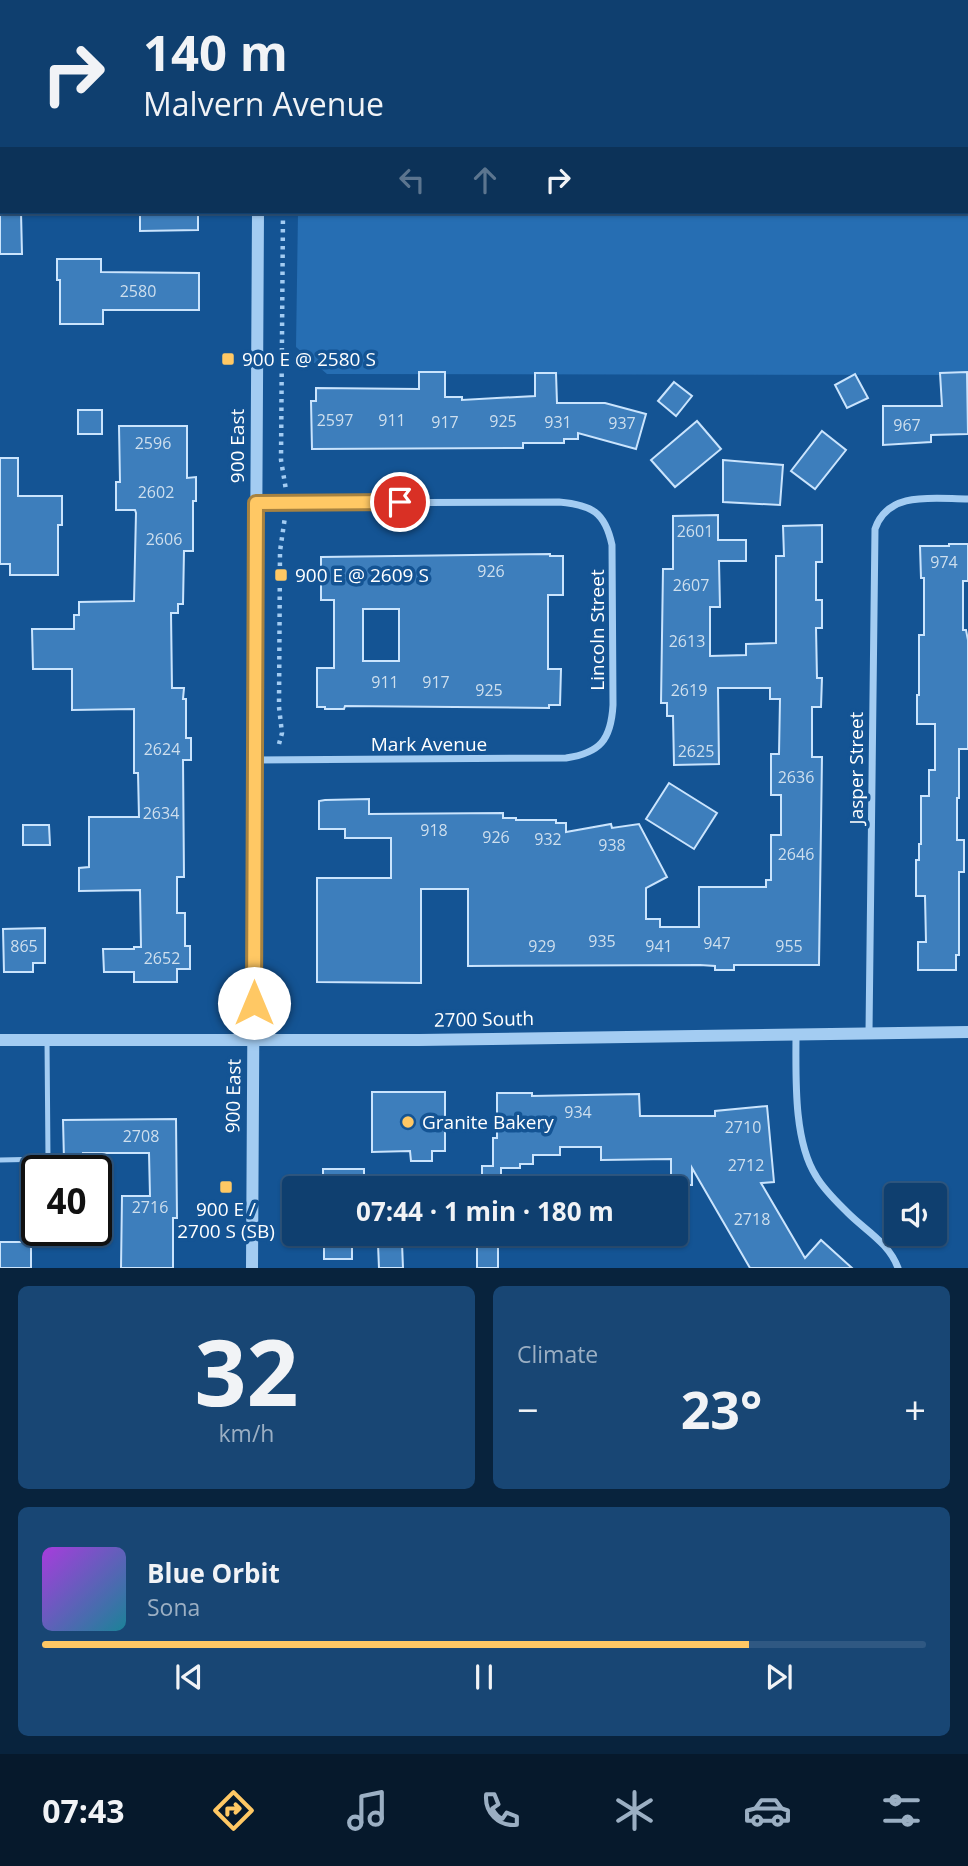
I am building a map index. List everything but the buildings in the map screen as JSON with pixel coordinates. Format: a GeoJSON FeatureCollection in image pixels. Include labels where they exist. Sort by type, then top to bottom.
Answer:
{"type":"FeatureCollection","features":[{"type":"Feature","properties":{"kind":"street","name":"900 East"},"geometry":{"type":"LineString","coordinates":[[252,1268],[258,214]]}},
{"type":"Feature","properties":{"kind":"street","name":"Jasper Street"},"geometry":{"type":"LineString","coordinates":[[869,1032],[873,539],[878,520],[888,508],[911,500],[968,499]]}},
{"type":"Feature","properties":{"kind":"street","name":"Lincoln Street"},"geometry":{"type":"LineString","coordinates":[[256,503],[559,502],[580,505],[599,514],[609,534],[613,557],[612,716],[600,746]]}},
{"type":"Feature","properties":{"kind":"street","name":"Mark Avenue"},"geometry":{"type":"LineString","coordinates":[[255,761],[554,759],[578,756],[600,746]]}},
{"type":"Feature","properties":{"kind":"street","name":"2700 South"},"geometry":{"type":"LineString","coordinates":[[0,1040],[968,1032]]}},
{"type":"Feature","properties":{"kind":"street"},"geometry":{"type":"LineString","coordinates":[[796,1033],[800,1124],[806,1153],[815,1175],[827,1192],[893,1254],[898,1268]]}},
{"type":"Feature","properties":{"kind":"lane"},"geometry":{"type":"LineString","coordinates":[[0,1160],[48,1159],[47,1040]]}},
{"type":"Feature","properties":{"kind":"path"},"geometry":{"type":"LineString","coordinates":[[282,214],[281,460],[286,485]]}},
{"type":"Feature","properties":{"kind":"path"},"geometry":{"type":"LineString","coordinates":[[281,740],[280,551],[285,526]]}},
{"type":"Feature","properties":{"kind":"shaded area"},"geometry":{"type":"Polygon","coordinates":[[[298,214],[968,214],[968,375],[327,374],[296,347],[298,214]]]}},
{"type":"Feature","properties":{"kind":"place","name":"900 E @ 2580 S"},"geometry":{"type":"Point","coordinates":[228,359]}},
{"type":"Feature","properties":{"kind":"place","name":"900 E @ 2609 S"},"geometry":{"type":"Point","coordinates":[281,575]}},
{"type":"Feature","properties":{"kind":"place","name":"Granite Bakery"},"geometry":{"type":"Point","coordinates":[408,1122]}},
{"type":"Feature","properties":{"kind":"place","name":"900 E / 2700 S (SB)"},"geometry":{"type":"Point","coordinates":[226,1187]}},
{"type":"Feature","properties":{"kind":"route"},"geometry":{"type":"LineString","coordinates":[[254,1003],[256,503],[400,502]]}}]}
